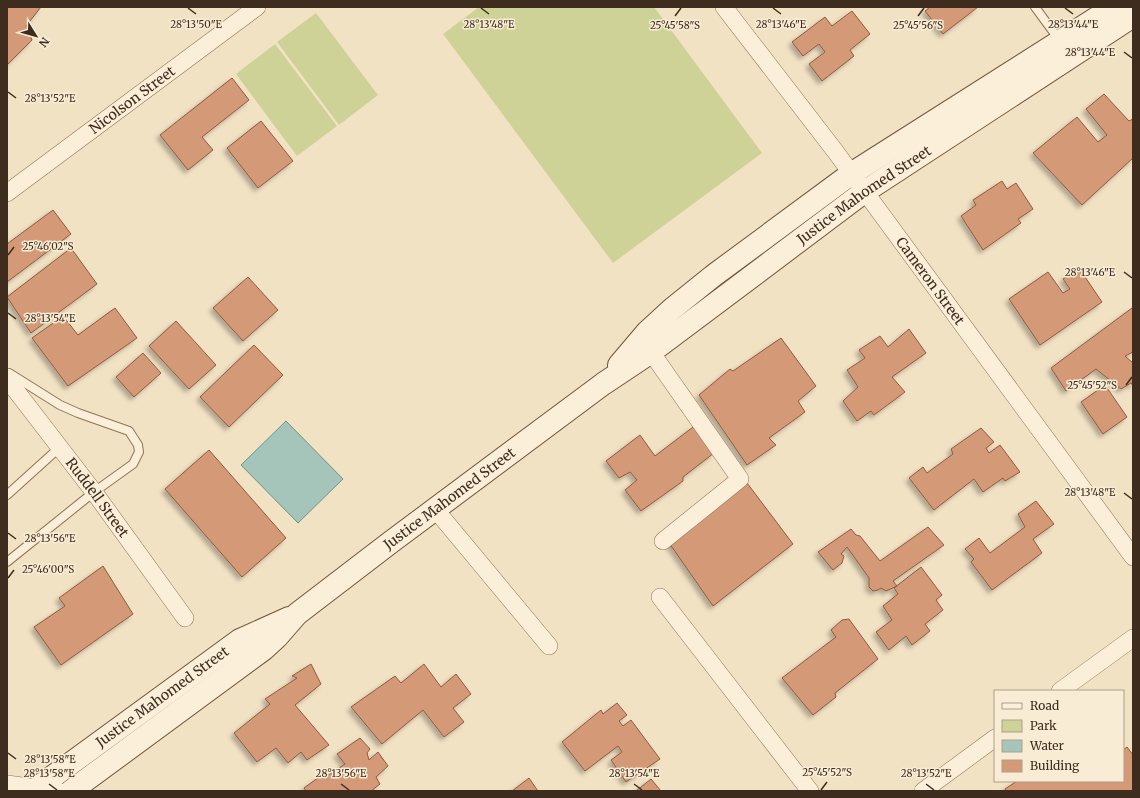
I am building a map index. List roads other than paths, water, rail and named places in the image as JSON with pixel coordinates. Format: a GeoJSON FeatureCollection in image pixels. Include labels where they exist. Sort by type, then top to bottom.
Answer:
{"type":"FeatureCollection","features":[{"type":"Feature","properties":{"kind":"main road","name":"Justice Mahomed Street"},"geometry":{"type":"LineString","coordinates":[[603,384],[647,332],[672,308],[851,174],[1114,7]]}},
{"type":"Feature","properties":{"kind":"main road","name":"Justice Mahomed Street"},"geometry":{"type":"LineString","coordinates":[[71,791],[264,649],[277,637],[297,614],[435,509],[603,384],[651,352],[864,192],[1133,16]]}},
{"type":"Feature","properties":{"kind":"main road","name":"Justice Mahomed Street"},"geometry":{"type":"LineString","coordinates":[[43,790],[240,640],[297,614]]}},
{"type":"Feature","properties":{"kind":"street","name":"Nicolson Street"},"geometry":{"type":"LineString","coordinates":[[7,193],[256,7]]}},
{"type":"Feature","properties":{"kind":"street","name":"Cameron Street"},"geometry":{"type":"LineString","coordinates":[[724,7],[851,174],[1133,557]]}},
{"type":"Feature","properties":{"kind":"street"},"geometry":{"type":"LineString","coordinates":[[651,352],[740,479],[663,541]]}},
{"type":"Feature","properties":{"kind":"street","name":"Ruddell Street"},"geometry":{"type":"LineString","coordinates":[[7,379],[94,492],[185,618]]}},
{"type":"Feature","properties":{"kind":"street"},"geometry":{"type":"LineString","coordinates":[[435,509],[549,646]]}},
{"type":"Feature","properties":{"kind":"street"},"geometry":{"type":"LineString","coordinates":[[660,597],[810,791]]}},
{"type":"Feature","properties":{"kind":"street"},"geometry":{"type":"LineString","coordinates":[[1061,690],[1133,638]]}},
{"type":"Feature","properties":{"kind":"street"},"geometry":{"type":"LineString","coordinates":[[923,791],[994,739]]}},
{"type":"Feature","properties":{"kind":"street"},"geometry":{"type":"LineString","coordinates":[[7,784],[43,790]]}},
{"type":"Feature","properties":{"kind":"lane"},"geometry":{"type":"LineString","coordinates":[[1035,7],[1060,41]]}},
{"type":"Feature","properties":{"kind":"lane"},"geometry":{"type":"LineString","coordinates":[[7,372],[60,405],[129,431],[138,445],[139,452],[133,464],[94,492],[7,562]]}},
{"type":"Feature","properties":{"kind":"lane"},"geometry":{"type":"LineString","coordinates":[[7,495],[59,448]]}},
{"type":"Feature","properties":{"kind":"water"},"geometry":{"type":"Polygon","coordinates":[[[286,421],[343,479],[298,523],[241,465],[286,421]]]}}]}
